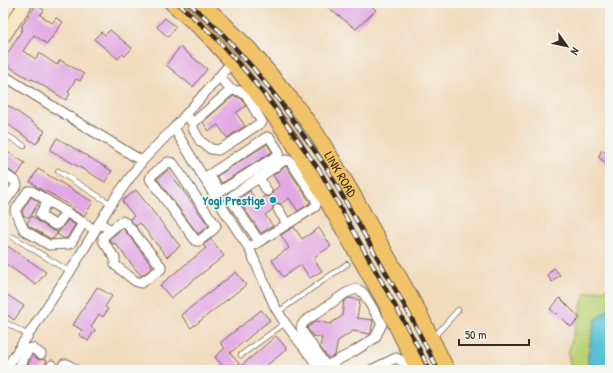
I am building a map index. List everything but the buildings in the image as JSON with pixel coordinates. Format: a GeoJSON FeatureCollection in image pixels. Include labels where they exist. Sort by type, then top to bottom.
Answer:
{"type":"FeatureCollection","features":[{"type":"Feature","properties":{"kind":"main road","name":"LINK ROAD"},"geometry":{"type":"LineString","coordinates":[[172,3],[207,34],[232,62],[267,118],[293,142],[387,322],[408,369]]}},
{"type":"Feature","properties":{"kind":"main road","name":"LINK ROAD"},"geometry":{"type":"LineString","coordinates":[[200,3],[221,21],[250,50],[294,103],[316,133],[394,266],[447,370]]}},
{"type":"Feature","properties":{"kind":"street"},"geometry":{"type":"LineString","coordinates":[[3,12],[9,3]]}},
{"type":"Feature","properties":{"kind":"street"},"geometry":{"type":"LineString","coordinates":[[3,37],[26,3]]}},
{"type":"Feature","properties":{"kind":"street"},"geometry":{"type":"LineString","coordinates":[[5,370],[70,272],[111,204],[142,161],[186,115],[232,62]]}},
{"type":"Feature","properties":{"kind":"street"},"geometry":{"type":"LineString","coordinates":[[3,75],[142,161]]}},
{"type":"Feature","properties":{"kind":"street"},"geometry":{"type":"LineString","coordinates":[[186,115],[193,123],[200,141],[211,149],[218,150],[267,118],[246,95],[240,91],[231,90],[220,77]]}},
{"type":"Feature","properties":{"kind":"street"},"geometry":{"type":"LineString","coordinates":[[193,123],[231,90]]}},
{"type":"Feature","properties":{"kind":"street"},"geometry":{"type":"LineString","coordinates":[[174,128],[198,168],[206,176],[225,211],[249,248],[278,312],[322,369]]}},
{"type":"Feature","properties":{"kind":"street"},"geometry":{"type":"LineString","coordinates":[[206,176],[267,137],[270,138],[279,152],[278,155],[218,196],[207,212]]}},
{"type":"Feature","properties":{"kind":"street"},"geometry":{"type":"LineString","coordinates":[[249,248],[315,207],[317,201],[290,161],[285,160],[232,196],[231,200],[260,241]]}},
{"type":"Feature","properties":{"kind":"street"},"geometry":{"type":"LineString","coordinates":[[168,162],[173,163],[183,178],[216,226],[214,230],[199,241],[196,241],[150,178],[168,162]]}},
{"type":"Feature","properties":{"kind":"street"},"geometry":{"type":"LineString","coordinates":[[183,178],[198,168]]}},
{"type":"Feature","properties":{"kind":"street"},"geometry":{"type":"LineString","coordinates":[[3,173],[16,182],[17,185],[3,203]]}},
{"type":"Feature","properties":{"kind":"street"},"geometry":{"type":"LineString","coordinates":[[259,177],[267,191]]}},
{"type":"Feature","properties":{"kind":"street"},"geometry":{"type":"LineString","coordinates":[[83,223],[71,243],[49,245],[24,230],[15,211],[28,191],[32,191],[83,223],[110,230]]}},
{"type":"Feature","properties":{"kind":"street"},"geometry":{"type":"LineString","coordinates":[[48,201],[40,214],[55,225],[57,225],[66,212]]}},
{"type":"Feature","properties":{"kind":"street"},"geometry":{"type":"LineString","coordinates":[[225,211],[234,204]]}},
{"type":"Feature","properties":{"kind":"street"},"geometry":{"type":"LineString","coordinates":[[278,209],[287,224]]}},
{"type":"Feature","properties":{"kind":"street"},"geometry":{"type":"LineString","coordinates":[[122,221],[126,223],[161,266],[161,269],[141,283],[135,281],[115,265],[115,258],[103,241],[103,237],[110,230],[122,221]]}},
{"type":"Feature","properties":{"kind":"street"},"geometry":{"type":"LineString","coordinates":[[322,369],[302,331],[301,327],[304,322],[346,293],[356,288],[361,291],[370,290]]}},
{"type":"Feature","properties":{"kind":"street"},"geometry":{"type":"LineString","coordinates":[[322,369],[376,338],[387,322]]}},
{"type":"Feature","properties":{"kind":"street"},"geometry":{"type":"LineString","coordinates":[[12,359],[19,367],[29,349],[32,348],[42,354]]}},
{"type":"Feature","properties":{"kind":"street"},"geometry":{"type":"LineString","coordinates":[[371,370],[388,366],[396,358],[401,360],[408,369]]}},
{"type":"Feature","properties":{"kind":"street"},"geometry":{"type":"LineString","coordinates":[[60,370],[64,364],[67,364],[76,370]]}},
{"type":"Feature","properties":{"kind":"lane"},"geometry":{"type":"LineString","coordinates":[[3,133],[24,146]]}},
{"type":"Feature","properties":{"kind":"lane"},"geometry":{"type":"LineString","coordinates":[[58,171],[111,204]]}},
{"type":"Feature","properties":{"kind":"lane"},"geometry":{"type":"LineString","coordinates":[[13,237],[70,272]]}},
{"type":"Feature","properties":{"kind":"lane"},"geometry":{"type":"LineString","coordinates":[[278,312],[347,264]]}},
{"type":"Feature","properties":{"kind":"lane"},"geometry":{"type":"LineString","coordinates":[[432,339],[458,310]]}},
{"type":"Feature","properties":{"kind":"lane"},"geometry":{"type":"LineString","coordinates":[[3,321],[28,335]]}},
{"type":"Feature","properties":{"kind":"lane"},"geometry":{"type":"LineString","coordinates":[[241,355],[285,323]]}},
{"type":"Feature","properties":{"kind":"green space"},"geometry":{"type":"Polygon","coordinates":[[[610,288],[610,370],[571,370],[568,353],[585,293],[610,288]]]}},
{"type":"Feature","properties":{"kind":"water"},"geometry":{"type":"Polygon","coordinates":[[[610,308],[610,370],[588,370],[588,354],[595,320],[610,308]]]}},
{"type":"Feature","properties":{"kind":"railway"},"geometry":{"type":"LineString","coordinates":[[178,3],[214,36],[248,74],[274,107],[320,171],[430,370]]}},
{"type":"Feature","properties":{"kind":"railway"},"geometry":{"type":"LineString","coordinates":[[189,3],[220,31],[254,69],[280,102],[326,167],[412,319],[438,370]]}},
{"type":"Feature","properties":{"kind":"place","name":"Yogi Prestige"},"geometry":{"type":"Point","coordinates":[273,200]}}]}
